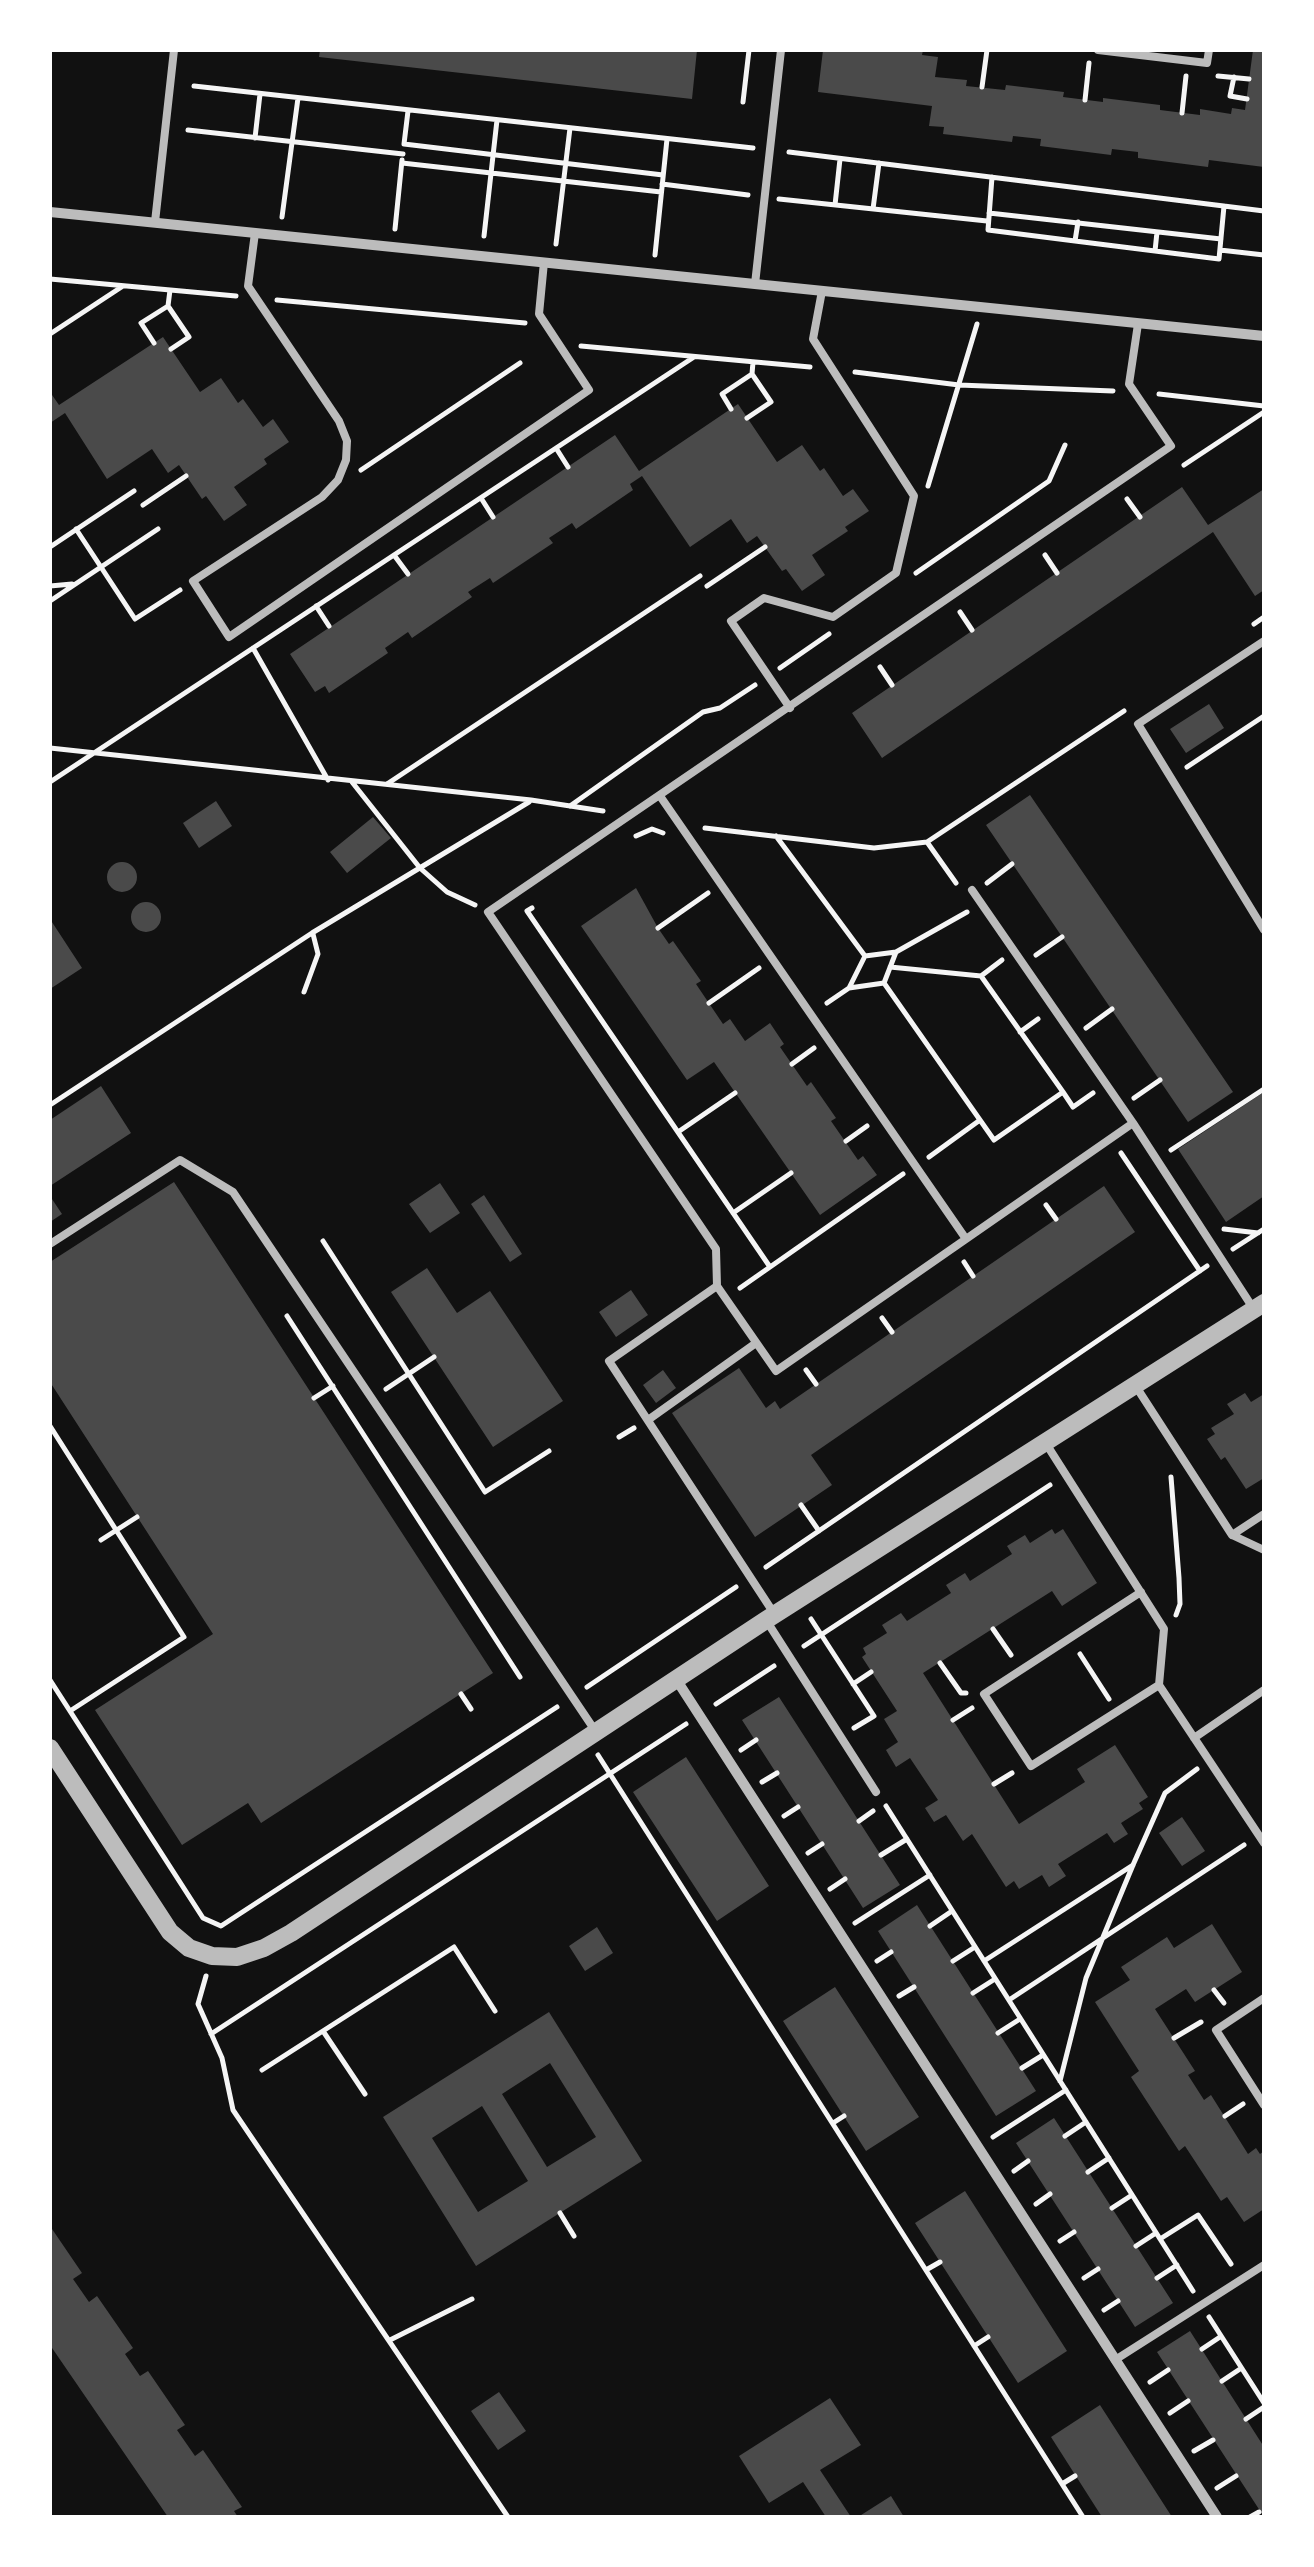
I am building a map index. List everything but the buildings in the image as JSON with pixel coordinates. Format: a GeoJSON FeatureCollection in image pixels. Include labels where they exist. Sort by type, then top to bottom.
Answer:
{"type":"FeatureCollection","features":[{"type":"Feature","properties":{"kind":"street"},"geometry":{"type":"LineString","coordinates":[[50,212],[1264,336]]}},
{"type":"Feature","properties":{"kind":"street"},"geometry":{"type":"LineString","coordinates":[[50,1748],[170,1932],[190,1948],[212,1956],[236,1957],[291,1934],[770,1617],[1259,1306]]}},
{"type":"Feature","properties":{"kind":"street"},"geometry":{"type":"LineString","coordinates":[[676,1679],[1217,2517]]}},
{"type":"Feature","properties":{"kind":"lane"},"geometry":{"type":"LineString","coordinates":[[155,222],[174,50]]}},
{"type":"Feature","properties":{"kind":"lane"},"geometry":{"type":"LineString","coordinates":[[755,284],[780,50]]}},
{"type":"Feature","properties":{"kind":"lane"},"geometry":{"type":"LineString","coordinates":[[1095,50],[1207,62],[1208,50]]}},
{"type":"Feature","properties":{"kind":"lane"},"geometry":{"type":"LineString","coordinates":[[256,233],[248,286],[339,421],[347,441],[346,460],[338,480],[322,497],[193,581],[230,636],[589,390],[539,314],[549,263]]}},
{"type":"Feature","properties":{"kind":"lane"},"geometry":{"type":"LineString","coordinates":[[790,708],[731,621],[764,598],[833,617],[896,573],[914,496],[814,338],[822,291]]}},
{"type":"Feature","properties":{"kind":"lane"},"geometry":{"type":"LineString","coordinates":[[1133,1123],[776,1372],[717,1286],[716,1250],[488,912],[1170,446],[1129,384],[1138,324]]}},
{"type":"Feature","properties":{"kind":"lane"},"geometry":{"type":"LineString","coordinates":[[1264,641],[1138,724],[1264,930]]}},
{"type":"Feature","properties":{"kind":"lane"},"geometry":{"type":"LineString","coordinates":[[660,796],[966,1240]]}},
{"type":"Feature","properties":{"kind":"lane"},"geometry":{"type":"LineString","coordinates":[[974,892],[1133,1123],[1220,1258],[1259,1306]]}},
{"type":"Feature","properties":{"kind":"lane"},"geometry":{"type":"LineString","coordinates":[[50,1244],[180,1160],[233,1192],[572,1697],[591,1734]]}},
{"type":"Feature","properties":{"kind":"lane"},"geometry":{"type":"LineString","coordinates":[[717,1286],[609,1361],[750,1578],[789,1655],[876,1792]]}},
{"type":"Feature","properties":{"kind":"lane"},"geometry":{"type":"LineString","coordinates":[[648,1420],[756,1343]]}},
{"type":"Feature","properties":{"kind":"lane"},"geometry":{"type":"LineString","coordinates":[[1135,1385],[1232,1535],[1264,1550]]}},
{"type":"Feature","properties":{"kind":"lane"},"geometry":{"type":"LineString","coordinates":[[1045,1442],[1164,1629],[1159,1685],[1262,1839]]}},
{"type":"Feature","properties":{"kind":"lane"},"geometry":{"type":"LineString","coordinates":[[1232,1535],[1264,1514]]}},
{"type":"Feature","properties":{"kind":"lane"},"geometry":{"type":"LineString","coordinates":[[1141,1592],[984,1694],[1031,1766],[1159,1685]]}},
{"type":"Feature","properties":{"kind":"lane"},"geometry":{"type":"LineString","coordinates":[[1194,1738],[1264,1690]]}},
{"type":"Feature","properties":{"kind":"lane"},"geometry":{"type":"LineString","coordinates":[[1264,1998],[1216,2030],[1264,2106]]}},
{"type":"Feature","properties":{"kind":"lane"},"geometry":{"type":"LineString","coordinates":[[1116,2360],[1264,2264]]}},
{"type":"Feature","properties":{"kind":"path"},"geometry":{"type":"LineString","coordinates":[[742,102],[749,50]]}},
{"type":"Feature","properties":{"kind":"path"},"geometry":{"type":"LineString","coordinates":[[982,87],[987,50]]}},
{"type":"Feature","properties":{"kind":"path"},"geometry":{"type":"LineString","coordinates":[[1085,100],[1095,50]]}},
{"type":"Feature","properties":{"kind":"path"},"geometry":{"type":"LineString","coordinates":[[1182,113],[1188,60]]}},
{"type":"Feature","properties":{"kind":"path"},"geometry":{"type":"LineString","coordinates":[[1207,62],[1215,75],[1249,79]]}},
{"type":"Feature","properties":{"kind":"path"},"geometry":{"type":"LineString","coordinates":[[1234,78],[1230,96],[1247,99]]}},
{"type":"Feature","properties":{"kind":"path"},"geometry":{"type":"LineString","coordinates":[[194,86],[770,150],[1264,211]]}},
{"type":"Feature","properties":{"kind":"path"},"geometry":{"type":"LineString","coordinates":[[255,138],[260,94]]}},
{"type":"Feature","properties":{"kind":"path"},"geometry":{"type":"LineString","coordinates":[[280,235],[298,98]]}},
{"type":"Feature","properties":{"kind":"path"},"geometry":{"type":"LineString","coordinates":[[392,247],[408,110]]}},
{"type":"Feature","properties":{"kind":"path"},"geometry":{"type":"LineString","coordinates":[[482,256],[496,120]]}},
{"type":"Feature","properties":{"kind":"path"},"geometry":{"type":"LineString","coordinates":[[549,263],[570,128]]}},
{"type":"Feature","properties":{"kind":"path"},"geometry":{"type":"LineString","coordinates":[[188,130],[403,154]]}},
{"type":"Feature","properties":{"kind":"path"},"geometry":{"type":"LineString","coordinates":[[653,274],[667,139]]}},
{"type":"Feature","properties":{"kind":"path"},"geometry":{"type":"LineString","coordinates":[[404,144],[663,175]]}},
{"type":"Feature","properties":{"kind":"path"},"geometry":{"type":"LineString","coordinates":[[834,205],[840,159]]}},
{"type":"Feature","properties":{"kind":"path"},"geometry":{"type":"LineString","coordinates":[[402,162],[661,192]]}},
{"type":"Feature","properties":{"kind":"path"},"geometry":{"type":"LineString","coordinates":[[873,209],[879,164]]}},
{"type":"Feature","properties":{"kind":"path"},"geometry":{"type":"LineString","coordinates":[[992,177],[988,230],[1075,241],[1219,258],[1224,206]]}},
{"type":"Feature","properties":{"kind":"path"},"geometry":{"type":"LineString","coordinates":[[662,184],[988,222]]}},
{"type":"Feature","properties":{"kind":"path"},"geometry":{"type":"LineString","coordinates":[[989,212],[1221,239]]}},
{"type":"Feature","properties":{"kind":"path"},"geometry":{"type":"LineString","coordinates":[[1075,241],[1078,222]]}},
{"type":"Feature","properties":{"kind":"path"},"geometry":{"type":"LineString","coordinates":[[1155,251],[1157,232]]}},
{"type":"Feature","properties":{"kind":"path"},"geometry":{"type":"LineString","coordinates":[[1220,250],[1264,255]]}},
{"type":"Feature","properties":{"kind":"path"},"geometry":{"type":"LineString","coordinates":[[50,279],[546,324]]}},
{"type":"Feature","properties":{"kind":"path"},"geometry":{"type":"LineString","coordinates":[[50,334],[124,286]]}},
{"type":"Feature","properties":{"kind":"path"},"geometry":{"type":"LineString","coordinates":[[170,290],[168,306],[189,338],[172,349]]}},
{"type":"Feature","properties":{"kind":"path"},"geometry":{"type":"LineString","coordinates":[[154,343],[142,323],[168,306]]}},
{"type":"Feature","properties":{"kind":"path"},"geometry":{"type":"LineString","coordinates":[[914,496],[928,486],[981,308]]}},
{"type":"Feature","properties":{"kind":"path"},"geometry":{"type":"LineString","coordinates":[[558,344],[958,385],[1134,392],[1264,409]]}},
{"type":"Feature","properties":{"kind":"path"},"geometry":{"type":"LineString","coordinates":[[50,782],[694,357]]}},
{"type":"Feature","properties":{"kind":"path"},"geometry":{"type":"LineString","coordinates":[[748,418],[770,402],[752,374],[754,362]]}},
{"type":"Feature","properties":{"kind":"path"},"geometry":{"type":"LineString","coordinates":[[322,497],[520,363]]}},
{"type":"Feature","properties":{"kind":"path"},"geometry":{"type":"LineString","coordinates":[[732,409],[722,394],[752,374]]}},
{"type":"Feature","properties":{"kind":"path"},"geometry":{"type":"LineString","coordinates":[[1184,465],[1264,409]]}},
{"type":"Feature","properties":{"kind":"path"},"geometry":{"type":"LineString","coordinates":[[556,448],[568,466]]}},
{"type":"Feature","properties":{"kind":"path"},"geometry":{"type":"LineString","coordinates":[[143,505],[186,476]]}},
{"type":"Feature","properties":{"kind":"path"},"geometry":{"type":"LineString","coordinates":[[50,547],[134,491]]}},
{"type":"Feature","properties":{"kind":"path"},"geometry":{"type":"LineString","coordinates":[[480,498],[493,517]]}},
{"type":"Feature","properties":{"kind":"path"},"geometry":{"type":"LineString","coordinates":[[50,601],[158,528]]}},
{"type":"Feature","properties":{"kind":"path"},"geometry":{"type":"LineString","coordinates":[[76,529],[135,620],[193,581]]}},
{"type":"Feature","properties":{"kind":"path"},"geometry":{"type":"LineString","coordinates":[[708,586],[765,547]]}},
{"type":"Feature","properties":{"kind":"path"},"geometry":{"type":"LineString","coordinates":[[394,555],[408,574]]}},
{"type":"Feature","properties":{"kind":"path"},"geometry":{"type":"LineString","coordinates":[[384,786],[700,576]]}},
{"type":"Feature","properties":{"kind":"path"},"geometry":{"type":"LineString","coordinates":[[50,586],[76,584]]}},
{"type":"Feature","properties":{"kind":"path"},"geometry":{"type":"LineString","coordinates":[[316,606],[330,626]]}},
{"type":"Feature","properties":{"kind":"path"},"geometry":{"type":"LineString","coordinates":[[1248,628],[1264,617]]}},
{"type":"Feature","properties":{"kind":"path"},"geometry":{"type":"LineString","coordinates":[[254,648],[328,780]]}},
{"type":"Feature","properties":{"kind":"path"},"geometry":{"type":"LineString","coordinates":[[679,825],[874,848],[927,842],[1136,703]]}},
{"type":"Feature","properties":{"kind":"path"},"geometry":{"type":"LineString","coordinates":[[1184,769],[1264,716]]}},
{"type":"Feature","properties":{"kind":"path"},"geometry":{"type":"LineString","coordinates":[[50,748],[531,800],[631,816]]}},
{"type":"Feature","properties":{"kind":"path"},"geometry":{"type":"LineString","coordinates":[[352,782],[420,868],[447,892],[488,912]]}},
{"type":"Feature","properties":{"kind":"path"},"geometry":{"type":"LineString","coordinates":[[50,1106],[312,932],[531,800]]}},
{"type":"Feature","properties":{"kind":"path"},"geometry":{"type":"LineString","coordinates":[[623,845],[652,830],[663,833],[672,843]]}},
{"type":"Feature","properties":{"kind":"path"},"geometry":{"type":"LineString","coordinates":[[927,842],[958,886],[974,892],[1012,864]]}},
{"type":"Feature","properties":{"kind":"path"},"geometry":{"type":"LineString","coordinates":[[658,928],[708,894],[699,881]]}},
{"type":"Feature","properties":{"kind":"path"},"geometry":{"type":"LineString","coordinates":[[544,900],[528,911],[770,1267]]}},
{"type":"Feature","properties":{"kind":"path"},"geometry":{"type":"LineString","coordinates":[[896,952],[982,904]]}},
{"type":"Feature","properties":{"kind":"path"},"geometry":{"type":"LineString","coordinates":[[304,992],[318,954],[312,932]]}},
{"type":"Feature","properties":{"kind":"path"},"geometry":{"type":"LineString","coordinates":[[1023,964],[1062,937]]}},
{"type":"Feature","properties":{"kind":"path"},"geometry":{"type":"LineString","coordinates":[[890,967],[981,976],[1014,952]]}},
{"type":"Feature","properties":{"kind":"path"},"geometry":{"type":"LineString","coordinates":[[849,988],[865,956]]}},
{"type":"Feature","properties":{"kind":"path"},"geometry":{"type":"LineString","coordinates":[[709,1003],[759,968]]}},
{"type":"Feature","properties":{"kind":"path"},"geometry":{"type":"LineString","coordinates":[[981,976],[1073,1107],[1106,1084]]}},
{"type":"Feature","properties":{"kind":"path"},"geometry":{"type":"LineString","coordinates":[[810,1015],[849,988],[884,983]]}},
{"type":"Feature","properties":{"kind":"path"},"geometry":{"type":"LineString","coordinates":[[1073,1036],[1112,1009]]}},
{"type":"Feature","properties":{"kind":"path"},"geometry":{"type":"LineString","coordinates":[[792,1064],[814,1048]]}},
{"type":"Feature","properties":{"kind":"path"},"geometry":{"type":"LineString","coordinates":[[1121,1106],[1160,1080]]}},
{"type":"Feature","properties":{"kind":"path"},"geometry":{"type":"LineString","coordinates":[[1156,1160],[1264,1089]]}},
{"type":"Feature","properties":{"kind":"path"},"geometry":{"type":"LineString","coordinates":[[980,1120],[994,1140],[1063,1092]]}},
{"type":"Feature","properties":{"kind":"path"},"geometry":{"type":"LineString","coordinates":[[678,1132],[735,1093]]}},
{"type":"Feature","properties":{"kind":"path"},"geometry":{"type":"LineString","coordinates":[[846,1141],[867,1126],[875,1138]]}},
{"type":"Feature","properties":{"kind":"path"},"geometry":{"type":"LineString","coordinates":[[1111,1138],[1200,1271]]}},
{"type":"Feature","properties":{"kind":"path"},"geometry":{"type":"LineString","coordinates":[[892,1163],[910,1188]]}},
{"type":"Feature","properties":{"kind":"path"},"geometry":{"type":"LineString","coordinates":[[733,1212],[791,1173]]}},
{"type":"Feature","properties":{"kind":"path"},"geometry":{"type":"LineString","coordinates":[[1216,1228],[1262,1232]]}},
{"type":"Feature","properties":{"kind":"path"},"geometry":{"type":"LineString","coordinates":[[50,1680],[203,1918],[221,1926],[572,1697],[1262,1232]]}},
{"type":"Feature","properties":{"kind":"path"},"geometry":{"type":"LineString","coordinates":[[323,1241],[485,1492],[548,1450]]}},
{"type":"Feature","properties":{"kind":"path"},"geometry":{"type":"LineString","coordinates":[[288,1316],[520,1677]]}},
{"type":"Feature","properties":{"kind":"path"},"geometry":{"type":"LineString","coordinates":[[350,1412],[434,1357]]}},
{"type":"Feature","properties":{"kind":"path"},"geometry":{"type":"LineString","coordinates":[[314,1398],[333,1386]]}},
{"type":"Feature","properties":{"kind":"path"},"geometry":{"type":"LineString","coordinates":[[50,1426],[184,1637],[70,1711]]}},
{"type":"Feature","properties":{"kind":"path"},"geometry":{"type":"LineString","coordinates":[[1164,1629],[1180,1604],[1166,1434]]}},
{"type":"Feature","properties":{"kind":"path"},"geometry":{"type":"LineString","coordinates":[[211,2034],[1066,1474]]}},
{"type":"Feature","properties":{"kind":"path"},"geometry":{"type":"LineString","coordinates":[[802,1505],[818,1531]]}},
{"type":"Feature","properties":{"kind":"path"},"geometry":{"type":"LineString","coordinates":[[101,1540],[137,1516]]}},
{"type":"Feature","properties":{"kind":"path"},"geometry":{"type":"LineString","coordinates":[[798,1600],[874,1716],[841,1736]]}},
{"type":"Feature","properties":{"kind":"path"},"geometry":{"type":"LineString","coordinates":[[994,1629],[1021,1670]]}},
{"type":"Feature","properties":{"kind":"path"},"geometry":{"type":"LineString","coordinates":[[1070,1638],[1117,1712]]}},
{"type":"Feature","properties":{"kind":"path"},"geometry":{"type":"LineString","coordinates":[[940,1663],[961,1693],[984,1694]]}},
{"type":"Feature","properties":{"kind":"path"},"geometry":{"type":"LineString","coordinates":[[853,1684],[871,1672]]}},
{"type":"Feature","properties":{"kind":"path"},"geometry":{"type":"LineString","coordinates":[[460,1694],[471,1709]]}},
{"type":"Feature","properties":{"kind":"path"},"geometry":{"type":"LineString","coordinates":[[591,1734],[642,1824],[1083,2517]]}},
{"type":"Feature","properties":{"kind":"path"},"geometry":{"type":"LineString","coordinates":[[1060,2081],[1076,2011],[1133,1864],[1166,1793],[1209,1760]]}},
{"type":"Feature","properties":{"kind":"path"},"geometry":{"type":"LineString","coordinates":[[876,1792],[1264,2405],[1246,2418]]}},
{"type":"Feature","properties":{"kind":"path"},"geometry":{"type":"LineString","coordinates":[[642,1824],[650,1818]]}},
{"type":"Feature","properties":{"kind":"path"},"geometry":{"type":"LineString","coordinates":[[881,1855],[906,1839]]}},
{"type":"Feature","properties":{"kind":"path"},"geometry":{"type":"LineString","coordinates":[[1008,2000],[1262,1839]]}},
{"type":"Feature","properties":{"kind":"path"},"geometry":{"type":"LineString","coordinates":[[984,1960],[1133,1864]]}},
{"type":"Feature","properties":{"kind":"path"},"geometry":{"type":"LineString","coordinates":[[840,1933],[930,1875]]}},
{"type":"Feature","properties":{"kind":"path"},"geometry":{"type":"LineString","coordinates":[[686,1894],[695,1888]]}},
{"type":"Feature","properties":{"kind":"path"},"geometry":{"type":"LineString","coordinates":[[930,1926],[952,1911]]}},
{"type":"Feature","properties":{"kind":"path"},"geometry":{"type":"LineString","coordinates":[[953,1961],[975,1947]]}},
{"type":"Feature","properties":{"kind":"path"},"geometry":{"type":"LineString","coordinates":[[262,2070],[454,1948],[495,2011]]}},
{"type":"Feature","properties":{"kind":"path"},"geometry":{"type":"LineString","coordinates":[[212,1956],[198,2004],[222,2058],[234,2110],[508,2517]]}},
{"type":"Feature","properties":{"kind":"path"},"geometry":{"type":"LineString","coordinates":[[973,1993],[995,1979]]}},
{"type":"Feature","properties":{"kind":"path"},"geometry":{"type":"LineString","coordinates":[[998,2032],[1020,2018]]}},
{"type":"Feature","properties":{"kind":"path"},"geometry":{"type":"LineString","coordinates":[[1174,2038],[1199,2021],[1216,2030]]}},
{"type":"Feature","properties":{"kind":"path"},"geometry":{"type":"LineString","coordinates":[[323,2031],[365,2094]]}},
{"type":"Feature","properties":{"kind":"path"},"geometry":{"type":"LineString","coordinates":[[792,2060],[804,2054]]}},
{"type":"Feature","properties":{"kind":"path"},"geometry":{"type":"LineString","coordinates":[[1022,2068],[1043,2055]]}},
{"type":"Feature","properties":{"kind":"path"},"geometry":{"type":"LineString","coordinates":[[978,2147],[1066,2090]]}},
{"type":"Feature","properties":{"kind":"path"},"geometry":{"type":"LineString","coordinates":[[833,2124],[844,2116]]}},
{"type":"Feature","properties":{"kind":"path"},"geometry":{"type":"LineString","coordinates":[[1065,2136],[1086,2122]]}},
{"type":"Feature","properties":{"kind":"path"},"geometry":{"type":"LineString","coordinates":[[1088,2172],[1109,2158]]}},
{"type":"Feature","properties":{"kind":"path"},"geometry":{"type":"LineString","coordinates":[[1112,2208],[1132,2195]]}},
{"type":"Feature","properties":{"kind":"path"},"geometry":{"type":"LineString","coordinates":[[560,2213],[574,2236]]}},
{"type":"Feature","properties":{"kind":"path"},"geometry":{"type":"LineString","coordinates":[[1136,2246],[1198,2215],[1227,2259]]}},
{"type":"Feature","properties":{"kind":"path"},"geometry":{"type":"LineString","coordinates":[[926,2270],[940,2262]]}},
{"type":"Feature","properties":{"kind":"path"},"geometry":{"type":"LineString","coordinates":[[1157,2278],[1177,2265]]}},
{"type":"Feature","properties":{"kind":"path"},"geometry":{"type":"LineString","coordinates":[[389,2340],[472,2299]]}},
{"type":"Feature","properties":{"kind":"path"},"geometry":{"type":"LineString","coordinates":[[1202,2349],[1222,2336]]}},
{"type":"Feature","properties":{"kind":"path"},"geometry":{"type":"LineString","coordinates":[[974,2346],[988,2337]]}},
{"type":"Feature","properties":{"kind":"path"},"geometry":{"type":"LineString","coordinates":[[1222,2381],[1242,2368]]}},
{"type":"Feature","properties":{"kind":"path"},"geometry":{"type":"LineString","coordinates":[[1062,2484],[1076,2476]]}},
{"type":"Feature","properties":{"kind":"path"},"geometry":{"type":"LineString","coordinates":[[1250,2517],[1258,2512]]}}]}
